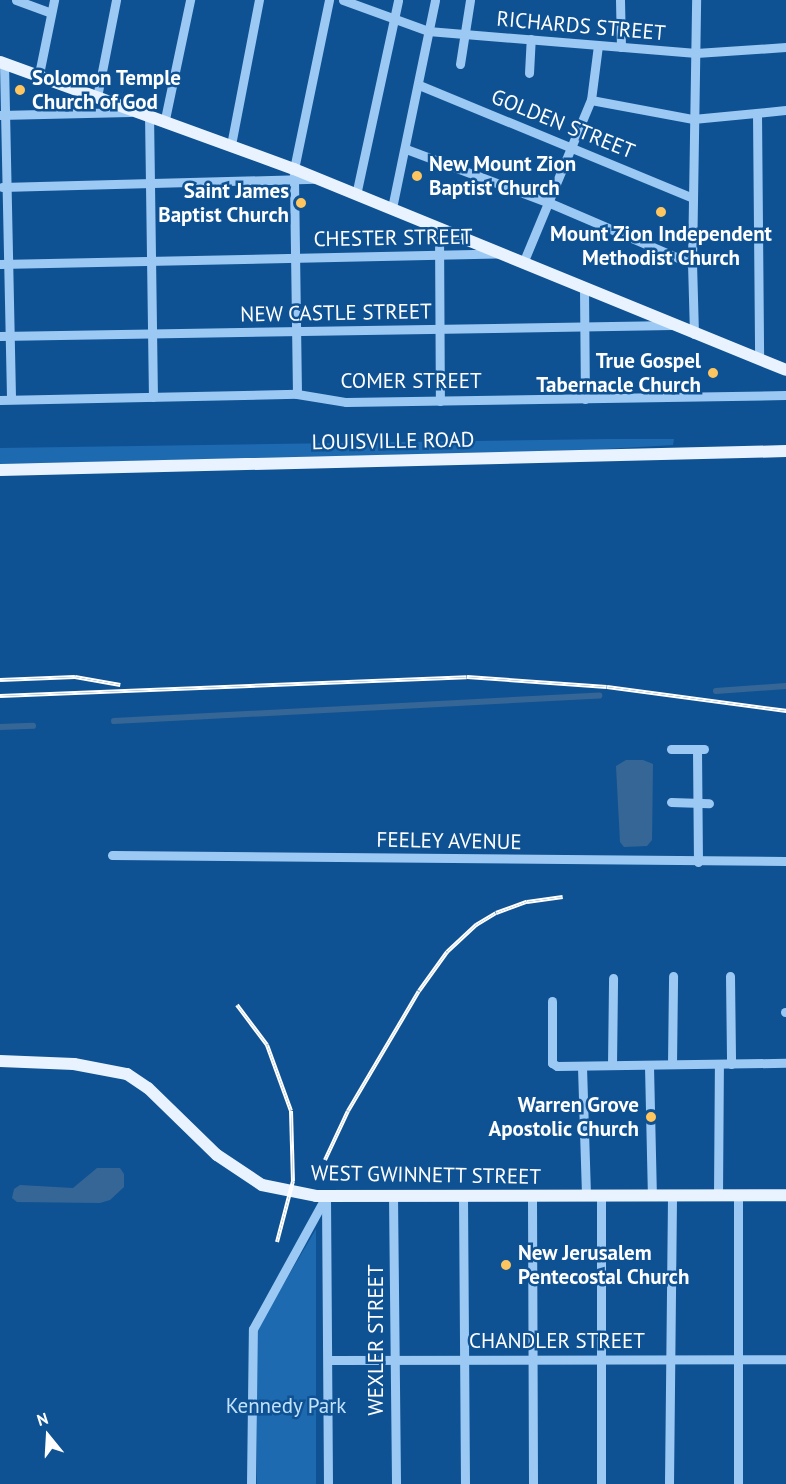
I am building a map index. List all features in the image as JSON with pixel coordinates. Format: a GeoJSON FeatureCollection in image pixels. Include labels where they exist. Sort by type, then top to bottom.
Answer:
{"type":"FeatureCollection","features":[{"type":"Feature","properties":{"kind":"main road"},"geometry":{"type":"LineString","coordinates":[[2,62],[135,112],[149,113],[231,145],[294,174],[317,179],[392,208],[786,370]]}},
{"type":"Feature","properties":{"kind":"main road","name":"LOUISVILLE ROAD"},"geometry":{"type":"LineString","coordinates":[[0,470],[786,451]]}},
{"type":"Feature","properties":{"kind":"main road","name":"WEST GWINNETT STREET"},"geometry":{"type":"LineString","coordinates":[[0,1061],[75,1064],[127,1074],[148,1088],[217,1155],[262,1185],[326,1196],[786,1195]]}},
{"type":"Feature","properties":{"kind":"street"},"geometry":{"type":"LineString","coordinates":[[16,0],[51,13]]}},
{"type":"Feature","properties":{"kind":"street"},"geometry":{"type":"LineString","coordinates":[[39,74],[54,0]]}},
{"type":"Feature","properties":{"kind":"street"},"geometry":{"type":"LineString","coordinates":[[97,97],[116,0]]}},
{"type":"Feature","properties":{"kind":"street"},"geometry":{"type":"LineString","coordinates":[[165,119],[190,0]]}},
{"type":"Feature","properties":{"kind":"street"},"geometry":{"type":"LineString","coordinates":[[231,145],[259,0]]}},
{"type":"Feature","properties":{"kind":"street"},"geometry":{"type":"LineString","coordinates":[[297,394],[294,174],[329,0]]}},
{"type":"Feature","properties":{"kind":"street","name":"RICHARDS STREET"},"geometry":{"type":"LineString","coordinates":[[343,0],[428,31],[696,53],[786,47]]}},
{"type":"Feature","properties":{"kind":"street"},"geometry":{"type":"LineString","coordinates":[[356,195],[398,0]]}},
{"type":"Feature","properties":{"kind":"street"},"geometry":{"type":"LineString","coordinates":[[392,208],[435,0]]}},
{"type":"Feature","properties":{"kind":"street"},"geometry":{"type":"LineString","coordinates":[[460,64],[467,34],[470,0]]}},
{"type":"Feature","properties":{"kind":"street"},"geometry":{"type":"LineString","coordinates":[[620,0],[621,47]]}},
{"type":"Feature","properties":{"kind":"street"},"geometry":{"type":"LineString","coordinates":[[694,334],[692,264],[696,0]]}},
{"type":"Feature","properties":{"kind":"street"},"geometry":{"type":"LineString","coordinates":[[529,73],[531,39]]}},
{"type":"Feature","properties":{"kind":"street"},"geometry":{"type":"LineString","coordinates":[[523,263],[550,204],[571,145],[591,100],[597,45]]}},
{"type":"Feature","properties":{"kind":"street"},"geometry":{"type":"LineString","coordinates":[[2,62],[3,264],[5,336],[11,399]]}},
{"type":"Feature","properties":{"kind":"street","name":"GOLDEN STREET"},"geometry":{"type":"LineString","coordinates":[[419,85],[571,145],[693,198]]}},
{"type":"Feature","properties":{"kind":"street"},"geometry":{"type":"LineString","coordinates":[[591,100],[693,119],[786,110]]}},
{"type":"Feature","properties":{"kind":"street"},"geometry":{"type":"LineString","coordinates":[[2,115],[135,112]]}},
{"type":"Feature","properties":{"kind":"street"},"geometry":{"type":"LineString","coordinates":[[149,113],[153,397]]}},
{"type":"Feature","properties":{"kind":"street"},"geometry":{"type":"LineString","coordinates":[[756,113],[759,358]]}},
{"type":"Feature","properties":{"kind":"street"},"geometry":{"type":"LineString","coordinates":[[406,149],[550,204],[692,264]]}},
{"type":"Feature","properties":{"kind":"street"},"geometry":{"type":"LineString","coordinates":[[3,187],[150,185],[294,174]]}},
{"type":"Feature","properties":{"kind":"street"},"geometry":{"type":"LineString","coordinates":[[439,229],[440,401]]}},
{"type":"Feature","properties":{"kind":"street","name":"CHESTER STREET"},"geometry":{"type":"LineString","coordinates":[[3,264],[500,254]]}},
{"type":"Feature","properties":{"kind":"street"},"geometry":{"type":"LineString","coordinates":[[584,288],[585,399]]}},
{"type":"Feature","properties":{"kind":"street","name":"NEW CASTLE STREET"},"geometry":{"type":"LineString","coordinates":[[5,336],[672,325]]}},
{"type":"Feature","properties":{"kind":"street","name":"COMER STREET"},"geometry":{"type":"LineString","coordinates":[[0,400],[297,394],[346,402],[786,395]]}},
{"type":"Feature","properties":{"kind":"street"},"geometry":{"type":"LineString","coordinates":[[671,749],[701,749],[698,862]]}},
{"type":"Feature","properties":{"kind":"street"},"geometry":{"type":"LineString","coordinates":[[671,802],[708,803]]}},
{"type":"Feature","properties":{"kind":"street","name":"FEELEY AVENUE"},"geometry":{"type":"LineString","coordinates":[[112,855],[786,861]]}},
{"type":"Feature","properties":{"kind":"street"},"geometry":{"type":"LineString","coordinates":[[672,1064],[673,976]]}},
{"type":"Feature","properties":{"kind":"street"},"geometry":{"type":"LineString","coordinates":[[730,976],[731,1064]]}},
{"type":"Feature","properties":{"kind":"street"},"geometry":{"type":"LineString","coordinates":[[612,1065],[613,978]]}},
{"type":"Feature","properties":{"kind":"street"},"geometry":{"type":"LineString","coordinates":[[552,1001],[552,1063],[582,1067],[786,1063]]}},
{"type":"Feature","properties":{"kind":"street"},"geometry":{"type":"LineString","coordinates":[[718,1196],[719,1065]]}},
{"type":"Feature","properties":{"kind":"street"},"geometry":{"type":"LineString","coordinates":[[649,1066],[652,1196]]}},
{"type":"Feature","properties":{"kind":"street"},"geometry":{"type":"LineString","coordinates":[[582,1067],[586,1196]]}},
{"type":"Feature","properties":{"kind":"street","name":"WEXLER STREET"},"geometry":{"type":"LineString","coordinates":[[393,1195],[396,1484]]}},
{"type":"Feature","properties":{"kind":"street"},"geometry":{"type":"LineString","coordinates":[[251,1484],[253,1329],[326,1196]]}},
{"type":"Feature","properties":{"kind":"street"},"geometry":{"type":"LineString","coordinates":[[326,1196],[328,1484]]}},
{"type":"Feature","properties":{"kind":"street"},"geometry":{"type":"LineString","coordinates":[[601,1196],[601,1484]]}},
{"type":"Feature","properties":{"kind":"street"},"geometry":{"type":"LineString","coordinates":[[669,1484],[668,1359],[672,1196]]}},
{"type":"Feature","properties":{"kind":"street"},"geometry":{"type":"LineString","coordinates":[[738,1196],[738,1484]]}},
{"type":"Feature","properties":{"kind":"street"},"geometry":{"type":"LineString","coordinates":[[463,1197],[465,1484]]}},
{"type":"Feature","properties":{"kind":"street"},"geometry":{"type":"LineString","coordinates":[[532,1197],[533,1484]]}},
{"type":"Feature","properties":{"kind":"street","name":"CHANDLER STREET"},"geometry":{"type":"LineString","coordinates":[[328,1360],[786,1359]]}},
{"type":"Feature","properties":{"kind":"green space"},"geometry":{"type":"Polygon","coordinates":[[[674,439],[673,445],[589,450],[0,464],[0,448],[674,439]]]}},
{"type":"Feature","properties":{"kind":"green space","name":"Kennedy Park"},"geometry":{"type":"Polygon","coordinates":[[[316,1229],[316,1484],[257,1484],[257,1329],[316,1229]]]}},
{"type":"Feature","properties":{"kind":"shaded area"},"geometry":{"type":"Polygon","coordinates":[[[626,760],[643,760],[653,764],[652,840],[647,846],[624,847],[620,842],[616,766],[626,760]]]}},
{"type":"Feature","properties":{"kind":"shaded area"},"geometry":{"type":"Polygon","coordinates":[[[97,1168],[120,1168],[124,1174],[124,1187],[110,1200],[100,1203],[17,1202],[12,1198],[14,1189],[20,1185],[73,1188],[97,1168]]]}},
{"type":"Feature","properties":{"kind":"waterway"},"geometry":{"type":"LineString","coordinates":[[716,691],[786,686]]}},
{"type":"Feature","properties":{"kind":"waterway"},"geometry":{"type":"LineString","coordinates":[[114,721],[599,696]]}},
{"type":"Feature","properties":{"kind":"waterway"},"geometry":{"type":"LineString","coordinates":[[0,727],[33,726]]}},
{"type":"Feature","properties":{"kind":"railway"},"geometry":{"type":"LineString","coordinates":[[0,680],[75,677],[120,685]]}},
{"type":"Feature","properties":{"kind":"railway"},"geometry":{"type":"LineString","coordinates":[[0,696],[467,677],[607,687],[786,711]]}},
{"type":"Feature","properties":{"kind":"railway"},"geometry":{"type":"LineString","coordinates":[[325,1160],[348,1111],[419,991],[447,952],[476,925],[496,913],[527,902],[563,897]]}},
{"type":"Feature","properties":{"kind":"railway"},"geometry":{"type":"LineString","coordinates":[[237,1005],[267,1045],[291,1111],[293,1181],[277,1242]]}},
{"type":"Feature","properties":{"kind":"place","name":"Solomon Temple Church of God"},"geometry":{"type":"Point","coordinates":[20,90]}},
{"type":"Feature","properties":{"kind":"place","name":"New Mount Zion Baptist Church"},"geometry":{"type":"Point","coordinates":[417,176]}},
{"type":"Feature","properties":{"kind":"place","name":"Saint James Baptist Church"},"geometry":{"type":"Point","coordinates":[301,203]}},
{"type":"Feature","properties":{"kind":"place","name":"Mount Zion Independent Methodist Church"},"geometry":{"type":"Point","coordinates":[661,212]}},
{"type":"Feature","properties":{"kind":"place","name":"True Gospel Tabernacle Church"},"geometry":{"type":"Point","coordinates":[713,373]}},
{"type":"Feature","properties":{"kind":"place","name":"Warren Grove Apostolic Church"},"geometry":{"type":"Point","coordinates":[651,1117]}},
{"type":"Feature","properties":{"kind":"place","name":"New Jerusalem Pentecostal Church"},"geometry":{"type":"Point","coordinates":[506,1265]}}]}
